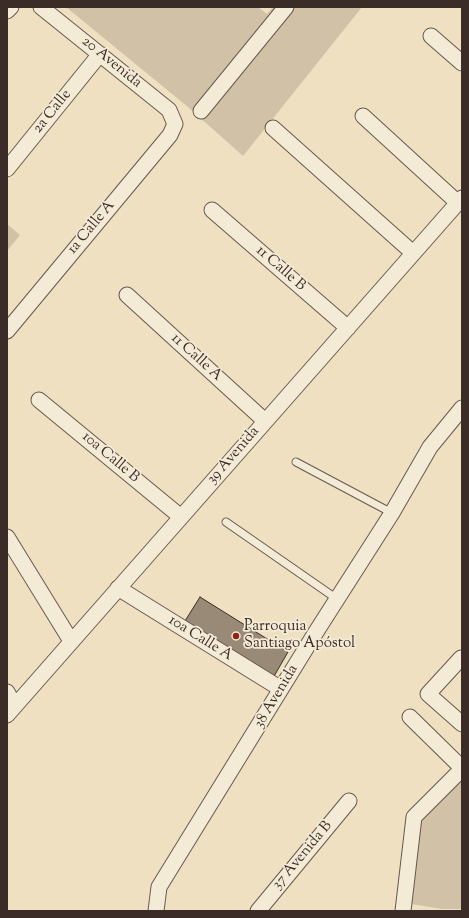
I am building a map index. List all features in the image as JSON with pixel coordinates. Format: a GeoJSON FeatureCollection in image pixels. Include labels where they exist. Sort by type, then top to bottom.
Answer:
{"type":"FeatureCollection","features":[{"type":"Feature","properties":{"kind":"street"},"geometry":{"type":"LineString","coordinates":[[7,11],[11,7]]}},
{"type":"Feature","properties":{"kind":"street","name":"20 Avenida"},"geometry":{"type":"LineString","coordinates":[[41,7],[169,110],[175,124]]}},
{"type":"Feature","properties":{"kind":"street"},"geometry":{"type":"LineString","coordinates":[[201,111],[286,7]]}},
{"type":"Feature","properties":{"kind":"street"},"geometry":{"type":"LineString","coordinates":[[431,36],[462,63]]}},
{"type":"Feature","properties":{"kind":"street","name":"2a Calle"},"geometry":{"type":"LineString","coordinates":[[7,169],[100,54]]}},
{"type":"Feature","properties":{"kind":"street"},"geometry":{"type":"LineString","coordinates":[[362,116],[460,200]]}},
{"type":"Feature","properties":{"kind":"street","name":"1a Calle A"},"geometry":{"type":"LineString","coordinates":[[7,331],[170,135],[175,124]]}},
{"type":"Feature","properties":{"kind":"street"},"geometry":{"type":"LineString","coordinates":[[273,128],[413,253]]}},
{"type":"Feature","properties":{"kind":"street","name":"39 Avenida"},"geometry":{"type":"LineString","coordinates":[[11,710],[460,200]]}},
{"type":"Feature","properties":{"kind":"street","name":"11 Calle B"},"geometry":{"type":"LineString","coordinates":[[212,210],[348,328]]}},
{"type":"Feature","properties":{"kind":"street","name":"11 Calle A"},"geometry":{"type":"LineString","coordinates":[[127,295],[265,421]]}},
{"type":"Feature","properties":{"kind":"street","name":"10a Calle B"},"geometry":{"type":"LineString","coordinates":[[39,400],[181,517]]}},
{"type":"Feature","properties":{"kind":"street","name":"38 Avenida"},"geometry":{"type":"LineString","coordinates":[[156,911],[158,887],[392,513],[430,447],[462,408]]}},
{"type":"Feature","properties":{"kind":"street"},"geometry":{"type":"LineString","coordinates":[[7,536],[72,641]]}},
{"type":"Feature","properties":{"kind":"street","name":"10a Calle A"},"geometry":{"type":"LineString","coordinates":[[118,588],[282,689]]}},
{"type":"Feature","properties":{"kind":"street"},"geometry":{"type":"LineString","coordinates":[[461,658],[428,694],[462,724]]}},
{"type":"Feature","properties":{"kind":"street"},"geometry":{"type":"LineString","coordinates":[[7,692],[11,710]]}},
{"type":"Feature","properties":{"kind":"street"},"geometry":{"type":"LineString","coordinates":[[403,911],[414,817],[462,768],[410,717]]}},
{"type":"Feature","properties":{"kind":"street","name":"37 Avenida B"},"geometry":{"type":"LineString","coordinates":[[258,911],[348,801]]}},
{"type":"Feature","properties":{"kind":"lane"},"geometry":{"type":"LineString","coordinates":[[296,462],[392,513]]}},
{"type":"Feature","properties":{"kind":"lane"},"geometry":{"type":"LineString","coordinates":[[226,522],[337,599]]}},
{"type":"Feature","properties":{"kind":"shaded area"},"geometry":{"type":"Polygon","coordinates":[[[66,7],[258,7],[267,14],[273,7],[362,7],[243,156],[188,107],[66,7]]]}},
{"type":"Feature","properties":{"kind":"shaded area"},"geometry":{"type":"Polygon","coordinates":[[[7,224],[20,235],[7,251],[7,224]]]}},
{"type":"Feature","properties":{"kind":"shaded area"},"geometry":{"type":"Polygon","coordinates":[[[462,778],[462,909],[442,909],[411,904],[421,819],[462,778]]]}},
{"type":"Feature","properties":{"kind":"building","name":"Parroquia Santiago Apóstol"},"geometry":{"type":"Polygon","coordinates":[[[200,597],[288,652],[273,678],[185,621],[200,597]]]}},
{"type":"Feature","properties":{"kind":"place","name":"Parroquia Santiago Apóstol"},"geometry":{"type":"Point","coordinates":[236,636]}}]}
